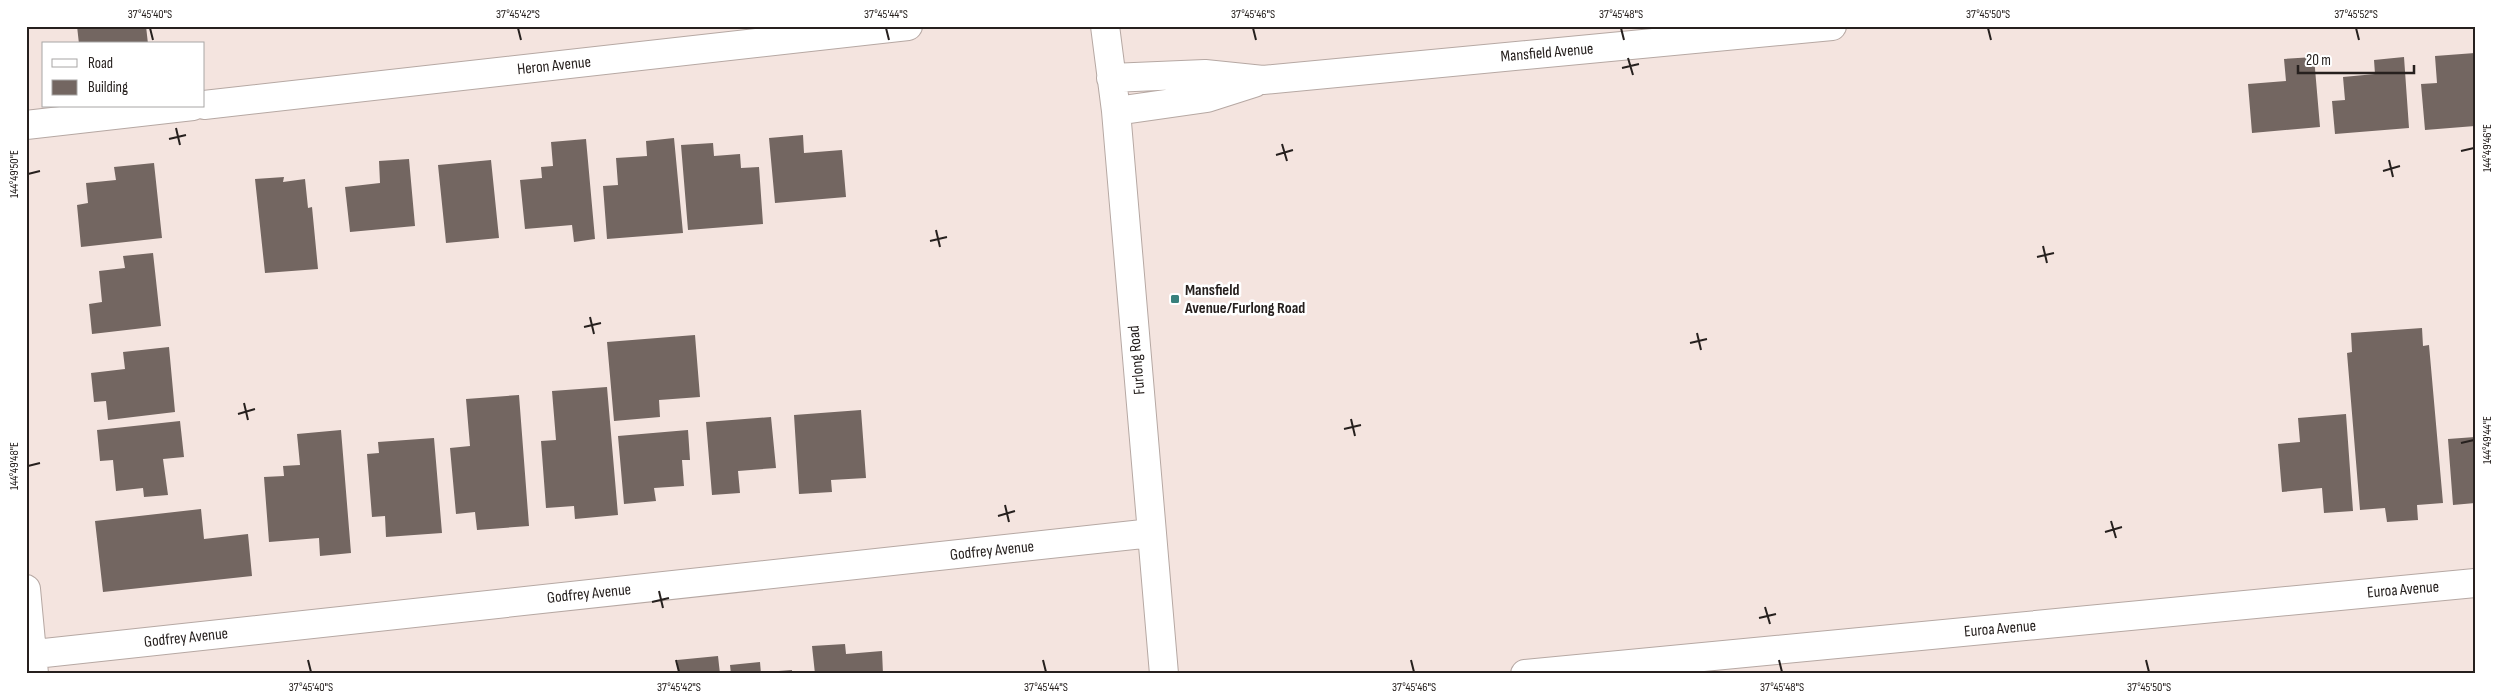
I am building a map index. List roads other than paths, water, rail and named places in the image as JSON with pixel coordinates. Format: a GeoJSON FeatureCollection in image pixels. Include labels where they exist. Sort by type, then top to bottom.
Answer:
{"type":"FeatureCollection","features":[{"type":"Feature","properties":{"kind":"street","name":"Heron Avenue"},"geometry":{"type":"LineString","coordinates":[[205,105],[906,26]]}},
{"type":"Feature","properties":{"kind":"street","name":"Mansfield Avenue"},"geometry":{"type":"LineString","coordinates":[[1111,78],[1205,74],[1262,80],[1832,26]]}},
{"type":"Feature","properties":{"kind":"street","name":"Furlong Road"},"geometry":{"type":"LineString","coordinates":[[1101,33],[1116,110],[1164,674]]}},
{"type":"Feature","properties":{"kind":"street","name":"Mansfield Avenue"},"geometry":{"type":"LineString","coordinates":[[1116,110],[1208,98],[1262,80]]}},
{"type":"Feature","properties":{"kind":"street"},"geometry":{"type":"LineString","coordinates":[[26,125],[175,108]]}},
{"type":"Feature","properties":{"kind":"street","name":"Godfrey Avenue"},"geometry":{"type":"LineString","coordinates":[[31,661],[1152,533]]}},
{"type":"Feature","properties":{"kind":"street","name":"Euroa Avenue"},"geometry":{"type":"LineString","coordinates":[[1526,674],[2475,583]]}},
{"type":"Feature","properties":{"kind":"street"},"geometry":{"type":"LineString","coordinates":[[26,589],[31,661]]}},
{"type":"Feature","properties":{"kind":"place","name":"Mansfield Avenue/Furlong Road"},"geometry":{"type":"Point","coordinates":[1175,299]}}]}
